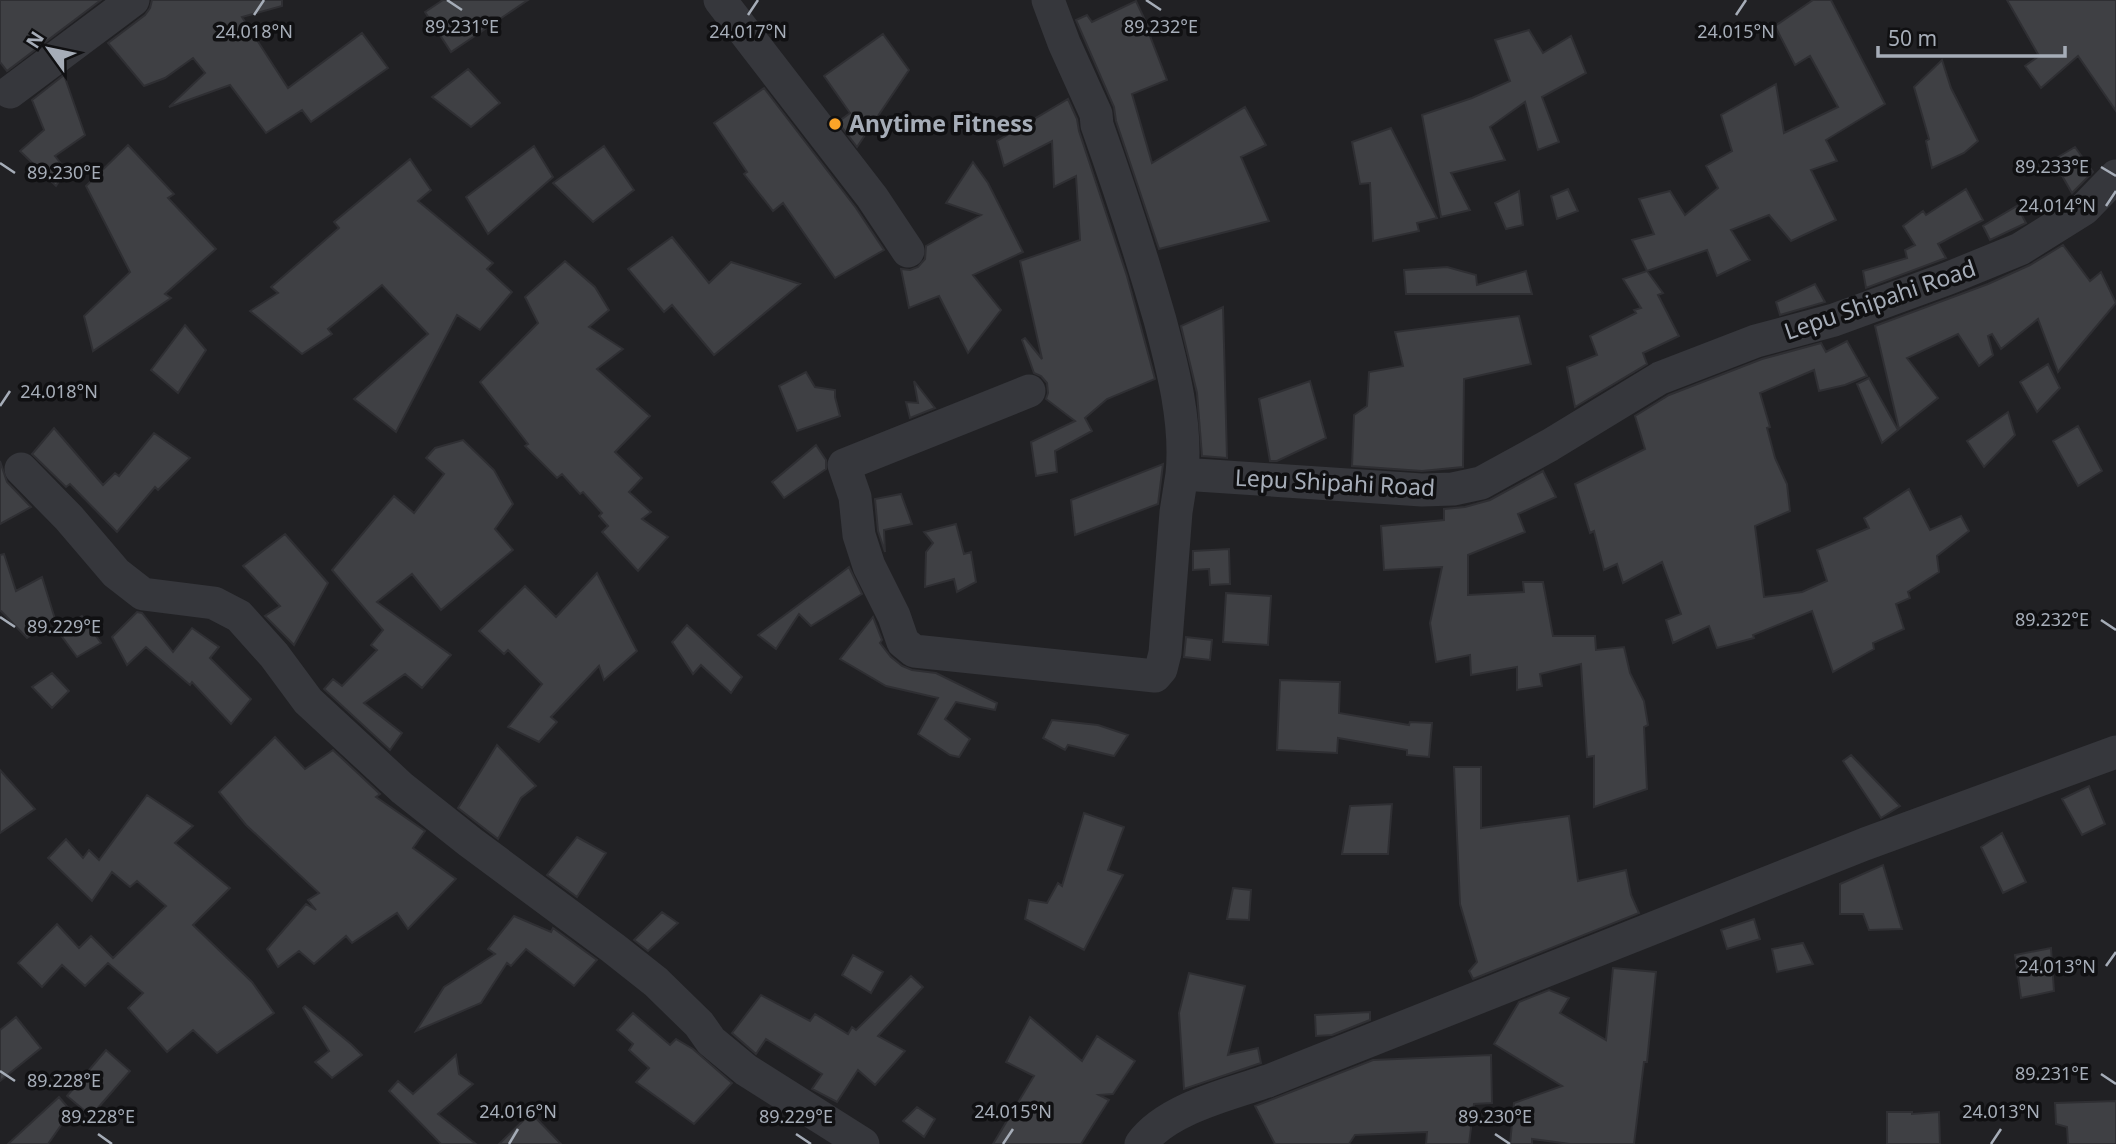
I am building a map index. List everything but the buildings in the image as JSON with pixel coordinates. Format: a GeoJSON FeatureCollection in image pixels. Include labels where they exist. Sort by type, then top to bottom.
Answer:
{"type":"FeatureCollection","features":[{"type":"Feature","properties":{"kind":"street"},"geometry":{"type":"LineString","coordinates":[[10,92],[133,0]]}},
{"type":"Feature","properties":{"kind":"street"},"geometry":{"type":"LineString","coordinates":[[720,0],[872,197],[908,251]]}},
{"type":"Feature","properties":{"kind":"street"},"geometry":{"type":"LineString","coordinates":[[1029,391],[844,465],[855,497],[859,535],[869,566],[903,642],[914,651],[1155,676],[1161,669],[1166,653],[1176,512],[1184,452],[1172,366],[1138,240],[1097,125],[1096,114],[1063,44],[1048,0]]}},
{"type":"Feature","properties":{"kind":"street","name":"Lepu Shipahi Road"},"geometry":{"type":"LineString","coordinates":[[1182,474],[1422,490],[1453,489],[1481,482],[1550,445],[1660,379],[1756,341],[1834,320],[1924,288],[2020,250],[2084,209],[2116,176]]}},
{"type":"Feature","properties":{"kind":"street"},"geometry":{"type":"LineString","coordinates":[[21,468],[116,573],[143,594],[214,603],[239,616],[274,655],[308,701],[402,788],[656,982],[699,1024],[711,1041],[746,1070],[863,1144]]}},
{"type":"Feature","properties":{"kind":"street"},"geometry":{"type":"LineString","coordinates":[[1141,1144],[1149,1133],[1169,1119],[1213,1100],[1268,1081],[1864,844],[2116,752]]}},
{"type":"Feature","properties":{"kind":"shaded area"},"geometry":{"type":"Polygon","coordinates":[[[0,0],[2116,0],[2116,1144],[0,1144],[0,0]]]}},
{"type":"Feature","properties":{"kind":"place","name":"Anytime Fitness"},"geometry":{"type":"Point","coordinates":[835,124]}}]}
